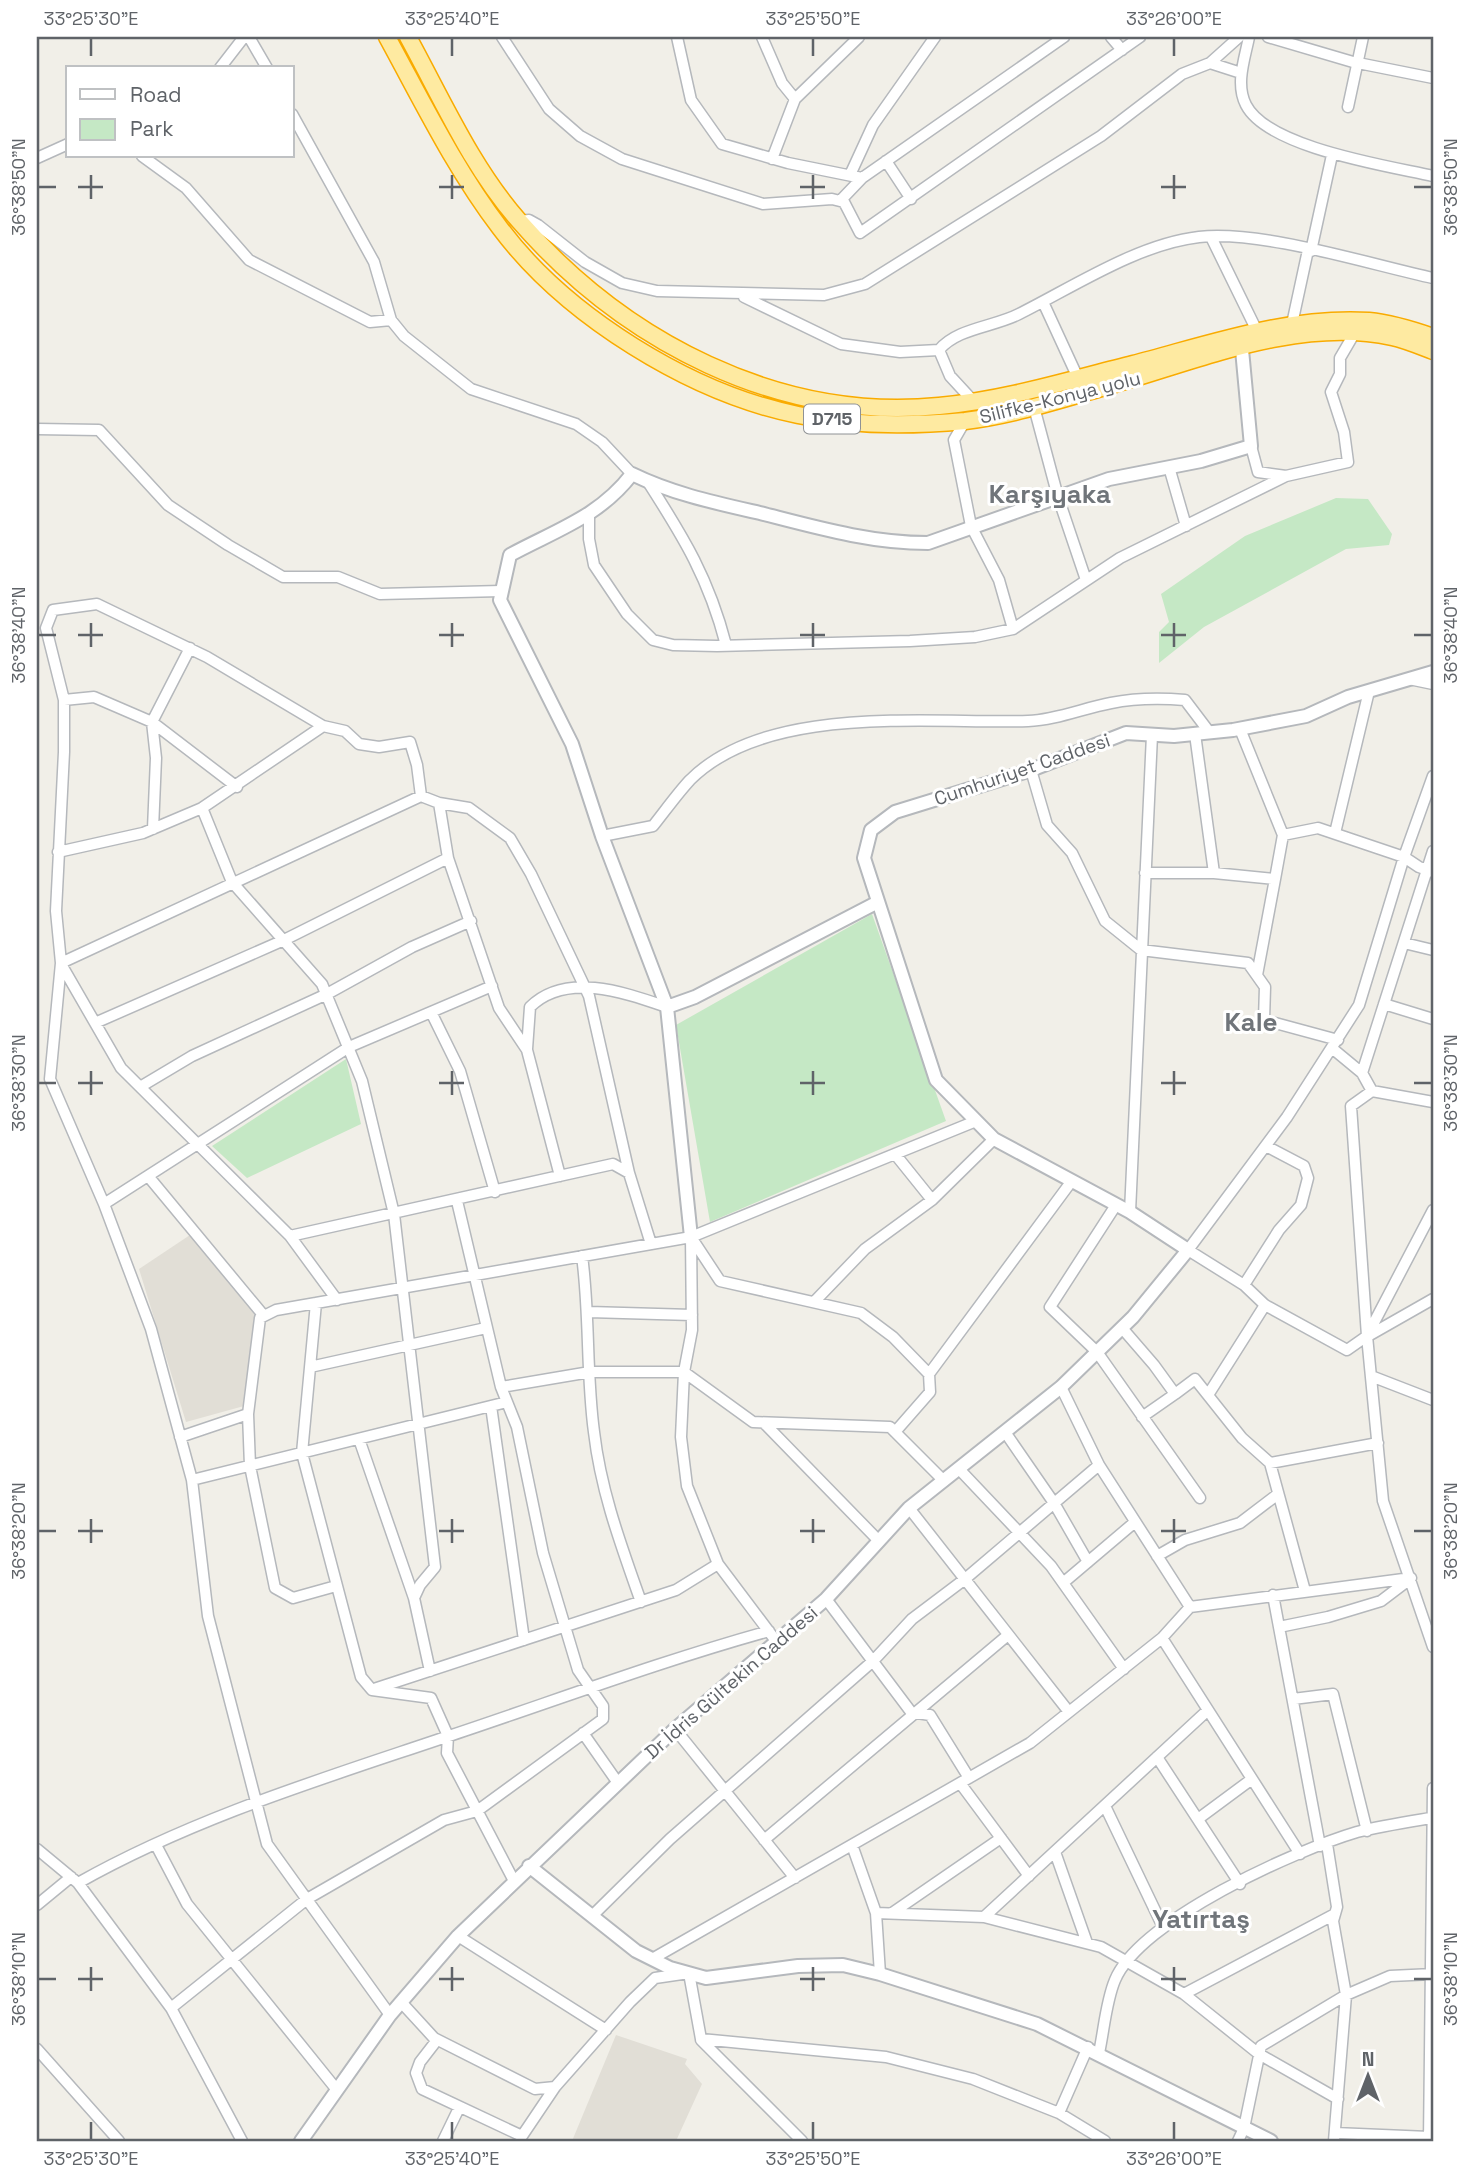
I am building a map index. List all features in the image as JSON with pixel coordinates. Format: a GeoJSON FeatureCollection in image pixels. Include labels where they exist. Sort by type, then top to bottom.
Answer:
{"type":"FeatureCollection","features":[{"type":"Feature","properties":{"kind":"highway","name":"Silifke-Konya yolu"},"geometry":{"type":"LineString","coordinates":[[387,37],[460,169],[500,229],[546,280],[585,313],[631,345],[684,374],[797,415],[851,422],[965,421],[1034,407],[1241,342],[1257,331],[1293,324],[1370,321],[1433,337]]}},
{"type":"Feature","properties":{"kind":"highway","name":"Silifke-Konya yolu"},"geometry":{"type":"LineString","coordinates":[[408,37],[471,154],[519,221],[614,311],[659,340],[715,369],[780,391],[844,405],[883,408],[974,402],[1241,342],[1296,335],[1354,334],[1392,337],[1433,351]]}},
{"type":"Feature","properties":{"kind":"street"},"geometry":{"type":"LineString","coordinates":[[222,66],[244,37]]}},
{"type":"Feature","properties":{"kind":"street"},"geometry":{"type":"LineString","coordinates":[[249,37],[266,66]]}},
{"type":"Feature","properties":{"kind":"street"},"geometry":{"type":"LineString","coordinates":[[502,37],[549,109],[580,136],[622,159],[763,204],[844,202],[860,233],[1140,37]]}},
{"type":"Feature","properties":{"kind":"street"},"geometry":{"type":"LineString","coordinates":[[677,37],[691,100],[722,144],[772,159],[862,178]]}},
{"type":"Feature","properties":{"kind":"street"},"geometry":{"type":"LineString","coordinates":[[762,37],[782,83],[795,99]]}},
{"type":"Feature","properties":{"kind":"street"},"geometry":{"type":"LineString","coordinates":[[772,159],[795,99],[859,37]]}},
{"type":"Feature","properties":{"kind":"street"},"geometry":{"type":"LineString","coordinates":[[850,175],[873,125],[934,37]]}},
{"type":"Feature","properties":{"kind":"street"},"geometry":{"type":"LineString","coordinates":[[840,201],[862,178],[1064,37]]}},
{"type":"Feature","properties":{"kind":"street"},"geometry":{"type":"LineString","coordinates":[[1111,37],[1122,50]]}},
{"type":"Feature","properties":{"kind":"street"},"geometry":{"type":"LineString","coordinates":[[519,221],[529,220],[538,225],[585,262],[622,283],[657,291],[824,295],[865,284],[1101,136],[1182,74],[1210,63],[1239,37]]}},
{"type":"Feature","properties":{"kind":"street"},"geometry":{"type":"LineString","coordinates":[[1249,37],[1241,73],[1245,104],[1255,117],[1332,155],[1433,176]]}},
{"type":"Feature","properties":{"kind":"street"},"geometry":{"type":"LineString","coordinates":[[1268,37],[1360,64],[1433,78]]}},
{"type":"Feature","properties":{"kind":"street"},"geometry":{"type":"LineString","coordinates":[[1348,107],[1360,64],[1363,37]]}},
{"type":"Feature","properties":{"kind":"street"},"geometry":{"type":"LineString","coordinates":[[1210,63],[1241,73]]}},
{"type":"Feature","properties":{"kind":"street"},"geometry":{"type":"LineString","coordinates":[[294,118],[374,262],[391,320],[404,336],[471,388],[576,424],[602,442],[632,474],[663,490],[827,530],[898,543],[928,543],[1109,479],[1251,446]]}},
{"type":"Feature","properties":{"kind":"street"},"geometry":{"type":"LineString","coordinates":[[37,158],[66,146]]}},
{"type":"Feature","properties":{"kind":"street"},"geometry":{"type":"LineString","coordinates":[[1293,324],[1332,155]]}},
{"type":"Feature","properties":{"kind":"street"},"geometry":{"type":"LineString","coordinates":[[145,158],[186,188],[249,260],[370,322],[391,320]]}},
{"type":"Feature","properties":{"kind":"street"},"geometry":{"type":"LineString","coordinates":[[886,161],[911,199]]}},
{"type":"Feature","properties":{"kind":"street"},"geometry":{"type":"LineString","coordinates":[[738,295],[841,344],[900,352],[939,351],[961,334],[1000,324],[1110,267],[1169,244],[1211,237],[1239,237],[1433,278]]}},
{"type":"Feature","properties":{"kind":"street"},"geometry":{"type":"LineString","coordinates":[[1211,237],[1257,331]]}},
{"type":"Feature","properties":{"kind":"street"},"geometry":{"type":"LineString","coordinates":[[1044,302],[1077,378]]}},
{"type":"Feature","properties":{"kind":"street"},"geometry":{"type":"LineString","coordinates":[[589,516],[589,540],[594,565],[627,614],[653,640],[673,645],[726,645],[936,639],[975,637],[1013,629],[1120,558],[1286,476],[1348,462],[1344,432],[1331,392],[1340,374],[1340,358],[1354,334]]}},
{"type":"Feature","properties":{"kind":"street"},"geometry":{"type":"LineString","coordinates":[[1241,342],[1251,446],[1258,472],[1286,476]]}},
{"type":"Feature","properties":{"kind":"street"},"geometry":{"type":"LineString","coordinates":[[939,351],[950,376],[974,402]]}},
{"type":"Feature","properties":{"kind":"street"},"geometry":{"type":"LineString","coordinates":[[1034,407],[1058,497],[1086,580]]}},
{"type":"Feature","properties":{"kind":"street"},"geometry":{"type":"LineString","coordinates":[[965,421],[954,440],[971,526],[999,580],[1013,629]]}},
{"type":"Feature","properties":{"kind":"street"},"geometry":{"type":"LineString","coordinates":[[37,429],[100,430],[168,505],[283,577],[338,577],[380,594],[501,591]]}},
{"type":"Feature","properties":{"kind":"street"},"geometry":{"type":"LineString","coordinates":[[1169,467],[1186,526]]}},
{"type":"Feature","properties":{"kind":"street"},"geometry":{"type":"LineString","coordinates":[[37,1905],[75,1880],[257,1802],[692,1653],[772,1636],[718,1564],[687,1486],[681,1437],[684,1372],[692,1315],[691,1237],[667,1007],[602,836],[572,744],[500,600],[510,555],[589,516],[622,488],[632,474]]}},
{"type":"Feature","properties":{"kind":"street"},"geometry":{"type":"LineString","coordinates":[[648,482],[690,547],[704,575],[726,645]]}},
{"type":"Feature","properties":{"kind":"street"},"geometry":{"type":"LineString","coordinates":[[390,2015],[267,1844],[208,1616],[192,1480],[151,1329],[104,1204],[51,1079],[61,963],[56,911],[64,700],[46,628],[53,610],[97,604],[190,648],[323,726],[345,731],[359,744],[379,747],[410,742],[417,765],[421,796]]}},
{"type":"Feature","properties":{"kind":"street"},"geometry":{"type":"LineString","coordinates":[[153,829],[156,758],[152,722],[190,648]]}},
{"type":"Feature","properties":{"kind":"street","name":"Cumhuriyet Caddesi"},"geometry":{"type":"LineString","coordinates":[[976,1121],[936,1080],[864,858],[871,830],[895,812],[1031,770],[1126,733],[1195,734],[1241,729],[1306,716],[1348,697],[1433,672]]}},
{"type":"Feature","properties":{"kind":"street"},"geometry":{"type":"LineString","coordinates":[[1409,679],[1433,684]]}},
{"type":"Feature","properties":{"kind":"street"},"geometry":{"type":"LineString","coordinates":[[1335,833],[1369,691]]}},
{"type":"Feature","properties":{"kind":"street"},"geometry":{"type":"LineString","coordinates":[[64,700],[94,697],[152,722],[237,787]]}},
{"type":"Feature","properties":{"kind":"street"},"geometry":{"type":"LineString","coordinates":[[602,836],[653,826],[691,779],[728,753],[770,737],[840,723],[914,719],[1031,721],[1152,697],[1185,700],[1210,733]]}},
{"type":"Feature","properties":{"kind":"street"},"geometry":{"type":"LineString","coordinates":[[58,852],[153,829],[202,808],[237,787],[323,726]]}},
{"type":"Feature","properties":{"kind":"street"},"geometry":{"type":"LineString","coordinates":[[1241,729],[1283,835],[1257,975]]}},
{"type":"Feature","properties":{"kind":"street"},"geometry":{"type":"LineString","coordinates":[[1195,734],[1214,873]]}},
{"type":"Feature","properties":{"kind":"street"},"geometry":{"type":"LineString","coordinates":[[1130,1212],[1152,735]]}},
{"type":"Feature","properties":{"kind":"street"},"geometry":{"type":"LineString","coordinates":[[1031,770],[1047,825],[1072,853],[1105,920],[1141,950],[1248,962],[1265,987],[1264,1020],[1335,1045],[1362,1073],[1372,1091]]}},
{"type":"Feature","properties":{"kind":"street"},"geometry":{"type":"LineString","coordinates":[[1188,1250],[1266,1146],[1359,1005],[1404,857],[1433,776]]}},
{"type":"Feature","properties":{"kind":"street"},"geometry":{"type":"LineString","coordinates":[[61,963],[421,796],[439,803],[469,808],[510,838],[531,874],[585,987],[629,1173],[651,1244]]}},
{"type":"Feature","properties":{"kind":"street"},"geometry":{"type":"LineString","coordinates":[[439,803],[447,858],[499,1008],[527,1050],[561,1176]]}},
{"type":"Feature","properties":{"kind":"street"},"geometry":{"type":"LineString","coordinates":[[202,808],[232,882],[322,984],[362,1081],[394,1214],[435,1567],[420,1585],[414,1598]]}},
{"type":"Feature","properties":{"kind":"street"},"geometry":{"type":"LineString","coordinates":[[1283,835],[1318,828],[1404,857],[1430,871]]}},
{"type":"Feature","properties":{"kind":"street"},"geometry":{"type":"LineString","coordinates":[[1362,1073],[1430,871],[1433,851]]}},
{"type":"Feature","properties":{"kind":"street"},"geometry":{"type":"LineString","coordinates":[[96,1023],[284,940],[447,858]]}},
{"type":"Feature","properties":{"kind":"street"},"geometry":{"type":"LineString","coordinates":[[1145,873],[1214,873],[1275,879]]}},
{"type":"Feature","properties":{"kind":"street"},"geometry":{"type":"LineString","coordinates":[[527,1050],[530,1007],[541,996],[585,987],[629,994],[667,1007],[695,997],[878,902]]}},
{"type":"Feature","properties":{"kind":"street"},"geometry":{"type":"LineString","coordinates":[[140,1087],[192,1056],[327,994],[412,947],[471,921]]}},
{"type":"Feature","properties":{"kind":"street"},"geometry":{"type":"LineString","coordinates":[[1404,943],[1433,950]]}},
{"type":"Feature","properties":{"kind":"street"},"geometry":{"type":"LineString","coordinates":[[61,963],[121,1068],[290,1236],[337,1300]]}},
{"type":"Feature","properties":{"kind":"street"},"geometry":{"type":"LineString","coordinates":[[104,1204],[349,1047],[492,986]]}},
{"type":"Feature","properties":{"kind":"street"},"geometry":{"type":"LineString","coordinates":[[1384,1004],[1433,1019]]}},
{"type":"Feature","properties":{"kind":"street"},"geometry":{"type":"LineString","coordinates":[[431,1012],[460,1071],[495,1192]]}},
{"type":"Feature","properties":{"kind":"street"},"geometry":{"type":"LineString","coordinates":[[1433,1100],[1372,1091],[1351,1106],[1367,1336],[1383,1501],[1433,1647]]}},
{"type":"Feature","properties":{"kind":"street"},"geometry":{"type":"LineString","coordinates":[[336,1586],[293,1598],[275,1588],[250,1466],[248,1414],[260,1318],[276,1310],[691,1237],[976,1121],[994,1139],[1130,1212],[1244,1285],[1265,1305],[1348,1350],[1367,1336],[1433,1299]]}},
{"type":"Feature","properties":{"kind":"street"},"geometry":{"type":"LineString","coordinates":[[815,1301],[865,1249],[932,1200],[994,1139]]}},
{"type":"Feature","properties":{"kind":"street"},"geometry":{"type":"LineString","coordinates":[[1244,1285],[1279,1230],[1301,1205],[1308,1178],[1304,1166],[1266,1146]]}},
{"type":"Feature","properties":{"kind":"street"},"geometry":{"type":"LineString","coordinates":[[895,1154],[932,1200]]}},
{"type":"Feature","properties":{"kind":"street"},"geometry":{"type":"LineString","coordinates":[[290,1236],[613,1164],[629,1173]]}},
{"type":"Feature","properties":{"kind":"street"},"geometry":{"type":"LineString","coordinates":[[148,1176],[264,1316]]}},
{"type":"Feature","properties":{"kind":"street"},"geometry":{"type":"LineString","coordinates":[[929,1374],[1071,1182]]}},
{"type":"Feature","properties":{"kind":"street"},"geometry":{"type":"LineString","coordinates":[[171,2008],[307,1899],[444,1820],[477,1811],[603,1719],[603,1706],[578,1670],[543,1553],[517,1427],[501,1387],[457,1200]]}},
{"type":"Feature","properties":{"kind":"street"},"geometry":{"type":"LineString","coordinates":[[1116,1205],[1051,1307],[1097,1352],[1200,1498]]}},
{"type":"Feature","properties":{"kind":"street"},"geometry":{"type":"LineString","coordinates":[[1367,1336],[1433,1210]]}},
{"type":"Feature","properties":{"kind":"street"},"geometry":{"type":"LineString","coordinates":[[691,1237],[720,1281],[861,1313],[894,1336],[929,1374],[930,1392],[895,1432]]}},
{"type":"Feature","properties":{"kind":"street","name":"Dr İdris Gültekin Caddesi"},"geometry":{"type":"LineString","coordinates":[[300,2141],[390,2015],[458,1936],[772,1636],[826,1599],[909,1508],[1061,1387],[1122,1328],[1188,1250]]}},
{"type":"Feature","properties":{"kind":"street"},"geometry":{"type":"LineString","coordinates":[[582,1256],[589,1312],[587,1357],[593,1431],[608,1513],[642,1601]]}},
{"type":"Feature","properties":{"kind":"street"},"geometry":{"type":"LineString","coordinates":[[316,1303],[302,1453],[361,1678],[372,1690],[431,1698],[448,1737],[447,1753],[514,1881]]}},
{"type":"Feature","properties":{"kind":"street"},"geometry":{"type":"LineString","coordinates":[[1208,1395],[1265,1305]]}},
{"type":"Feature","properties":{"kind":"street"},"geometry":{"type":"LineString","coordinates":[[589,1312],[692,1315]]}},
{"type":"Feature","properties":{"kind":"street"},"geometry":{"type":"LineString","coordinates":[[310,1367],[486,1328]]}},
{"type":"Feature","properties":{"kind":"street"},"geometry":{"type":"LineString","coordinates":[[1122,1328],[1175,1394]]}},
{"type":"Feature","properties":{"kind":"street"},"geometry":{"type":"LineString","coordinates":[[501,1387],[590,1373],[684,1372],[753,1422],[890,1427],[944,1481]]}},
{"type":"Feature","properties":{"kind":"street"},"geometry":{"type":"LineString","coordinates":[[1371,1376],[1433,1400]]}},
{"type":"Feature","properties":{"kind":"street"},"geometry":{"type":"LineString","coordinates":[[1142,1417],[1195,1379],[1242,1438],[1270,1463],[1305,1591]]}},
{"type":"Feature","properties":{"kind":"street"},"geometry":{"type":"LineString","coordinates":[[1061,1387],[1099,1465],[1191,1607]]}},
{"type":"Feature","properties":{"kind":"street"},"geometry":{"type":"LineString","coordinates":[[192,1480],[507,1402]]}},
{"type":"Feature","properties":{"kind":"street"},"geometry":{"type":"LineString","coordinates":[[491,1406],[524,1640]]}},
{"type":"Feature","properties":{"kind":"street"},"geometry":{"type":"LineString","coordinates":[[180,1437],[248,1414]]}},
{"type":"Feature","properties":{"kind":"street"},"geometry":{"type":"LineString","coordinates":[[764,1423],[879,1541]]}},
{"type":"Feature","properties":{"kind":"street"},"geometry":{"type":"LineString","coordinates":[[1005,1432],[1054,1503],[1088,1562]]}},
{"type":"Feature","properties":{"kind":"street"},"geometry":{"type":"LineString","coordinates":[[359,1439],[414,1598],[430,1671]]}},
{"type":"Feature","properties":{"kind":"street"},"geometry":{"type":"LineString","coordinates":[[1270,1463],[1378,1443]]}},
{"type":"Feature","properties":{"kind":"street"},"geometry":{"type":"LineString","coordinates":[[592,1916],[670,1839],[873,1661],[912,1619],[965,1579],[1099,1465]]}},
{"type":"Feature","properties":{"kind":"street"},"geometry":{"type":"LineString","coordinates":[[959,1469],[1063,1583],[1124,1669]]}},
{"type":"Feature","properties":{"kind":"street"},"geometry":{"type":"LineString","coordinates":[[1157,1556],[1185,1540],[1240,1523],[1278,1494]]}},
{"type":"Feature","properties":{"kind":"street"},"geometry":{"type":"LineString","coordinates":[[909,1508],[1069,1712]]}},
{"type":"Feature","properties":{"kind":"street"},"geometry":{"type":"LineString","coordinates":[[1063,1583],[1135,1522]]}},
{"type":"Feature","properties":{"kind":"street"},"geometry":{"type":"LineString","coordinates":[[372,1690],[676,1590],[718,1564]]}},
{"type":"Feature","properties":{"kind":"street"},"geometry":{"type":"LineString","coordinates":[[652,1959],[1030,1743],[1162,1638],[1191,1607],[1411,1578]]}},
{"type":"Feature","properties":{"kind":"street"},"geometry":{"type":"LineString","coordinates":[[1279,1628],[1381,1601],[1411,1578]]}},
{"type":"Feature","properties":{"kind":"street"},"geometry":{"type":"LineString","coordinates":[[1273,1595],[1337,1907],[1333,1922],[1346,1995],[1335,2137],[1429,2139],[1433,1788]]}},
{"type":"Feature","properties":{"kind":"street"},"geometry":{"type":"LineString","coordinates":[[826,1599],[911,1712],[930,1714],[965,1780],[1001,1838],[1029,1876]]}},
{"type":"Feature","properties":{"kind":"street"},"geometry":{"type":"LineString","coordinates":[[764,1840],[1008,1635]]}},
{"type":"Feature","properties":{"kind":"street"},"geometry":{"type":"LineString","coordinates":[[1162,1638],[1300,1854]]}},
{"type":"Feature","properties":{"kind":"street"},"geometry":{"type":"LineString","coordinates":[[1293,1699],[1334,1694],[1367,1830]]}},
{"type":"Feature","properties":{"kind":"street"},"geometry":{"type":"LineString","coordinates":[[984,1917],[1208,1710]]}},
{"type":"Feature","properties":{"kind":"street"},"geometry":{"type":"LineString","coordinates":[[675,1729],[794,1878]]}},
{"type":"Feature","properties":{"kind":"street"},"geometry":{"type":"LineString","coordinates":[[583,1733],[618,1783]]}},
{"type":"Feature","properties":{"kind":"street"},"geometry":{"type":"LineString","coordinates":[[1157,1757],[1240,1884]]}},
{"type":"Feature","properties":{"kind":"street"},"geometry":{"type":"LineString","coordinates":[[1198,1819],[1252,1779]]}},
{"type":"Feature","properties":{"kind":"street"},"geometry":{"type":"LineString","coordinates":[[1105,1806],[1163,1927]]}},
{"type":"Feature","properties":{"kind":"street"},"geometry":{"type":"LineString","coordinates":[[1059,2113],[1094,2050],[1115,1980],[1127,1961],[1163,1927],[1300,1854],[1367,1830],[1431,1818]]}},
{"type":"Feature","properties":{"kind":"street"},"geometry":{"type":"LineString","coordinates":[[891,1913],[1001,1838]]}},
{"type":"Feature","properties":{"kind":"street"},"geometry":{"type":"LineString","coordinates":[[156,1845],[187,1904],[337,2090]]}},
{"type":"Feature","properties":{"kind":"street"},"geometry":{"type":"LineString","coordinates":[[852,1845],[876,1913],[880,1974]]}},
{"type":"Feature","properties":{"kind":"street"},"geometry":{"type":"LineString","coordinates":[[37,1849],[75,1880],[171,2008],[242,2141]]}},
{"type":"Feature","properties":{"kind":"street"},"geometry":{"type":"LineString","coordinates":[[1055,1852],[1087,1943]]}},
{"type":"Feature","properties":{"kind":"street"},"geometry":{"type":"LineString","coordinates":[[529,1866],[636,1951],[689,1973],[706,1978],[798,1966],[843,1965],[880,1974],[1037,2024],[1094,2050],[1271,2141]]}},
{"type":"Feature","properties":{"kind":"street"},"geometry":{"type":"LineString","coordinates":[[876,1913],[984,1917],[1101,1947],[1184,1994],[1259,2054],[1338,2099]]}},
{"type":"Feature","properties":{"kind":"street"},"geometry":{"type":"LineString","coordinates":[[1184,1994],[1335,1914]]}},
{"type":"Feature","properties":{"kind":"street"},"geometry":{"type":"LineString","coordinates":[[458,1936],[606,2030]]}},
{"type":"Feature","properties":{"kind":"street"},"geometry":{"type":"LineString","coordinates":[[437,2039],[420,2062],[416,2073],[422,2089],[524,2139],[555,2087],[655,1978],[689,1973]]}},
{"type":"Feature","properties":{"kind":"street"},"geometry":{"type":"LineString","coordinates":[[689,1973],[701,2039],[802,2141]]}},
{"type":"Feature","properties":{"kind":"street"},"geometry":{"type":"LineString","coordinates":[[1238,2141],[1244,2128],[1261,2046],[1346,1995],[1390,1976],[1432,1974]]}},
{"type":"Feature","properties":{"kind":"street"},"geometry":{"type":"LineString","coordinates":[[401,2002],[437,2039],[535,2089],[555,2087]]}},
{"type":"Feature","properties":{"kind":"street"},"geometry":{"type":"LineString","coordinates":[[701,2039],[886,2057],[973,2079],[1059,2113],[1105,2141]]}},
{"type":"Feature","properties":{"kind":"street"},"geometry":{"type":"LineString","coordinates":[[37,2049],[119,2141]]}},
{"type":"Feature","properties":{"kind":"street"},"geometry":{"type":"LineString","coordinates":[[443,2141],[459,2108]]}},
{"type":"Feature","properties":{"kind":"shaded area"},"geometry":{"type":"Polygon","coordinates":[[[196,1231],[255,1309],[244,1406],[186,1422],[139,1269],[196,1231]]]}},
{"type":"Feature","properties":{"kind":"shaded area"},"geometry":{"type":"Polygon","coordinates":[[[616,2035],[687,2059],[685,2064],[702,2084],[676,2141],[572,2141],[616,2035]]]}},
{"type":"Feature","properties":{"kind":"green space"},"geometry":{"type":"Polygon","coordinates":[[[1336,498],[1368,499],[1392,534],[1389,545],[1346,549],[1204,627],[1159,663],[1159,632],[1169,622],[1161,594],[1245,536],[1336,498]]]}},
{"type":"Feature","properties":{"kind":"green space"},"geometry":{"type":"Polygon","coordinates":[[[872,914],[946,1121],[710,1222],[676,1025],[872,914]]]}},
{"type":"Feature","properties":{"kind":"green space"},"geometry":{"type":"Polygon","coordinates":[[[346,1059],[361,1124],[247,1178],[212,1146],[346,1059]]]}},
{"type":"Feature","properties":{"kind":"district","name":"Karşıyaka"},"geometry":{"type":"Point","coordinates":[1050,494]}},
{"type":"Feature","properties":{"kind":"district","name":"Kale"},"geometry":{"type":"Point","coordinates":[1251,1022]}},
{"type":"Feature","properties":{"kind":"district","name":"Yatırtaş"},"geometry":{"type":"Point","coordinates":[1201,1919]}}]}
